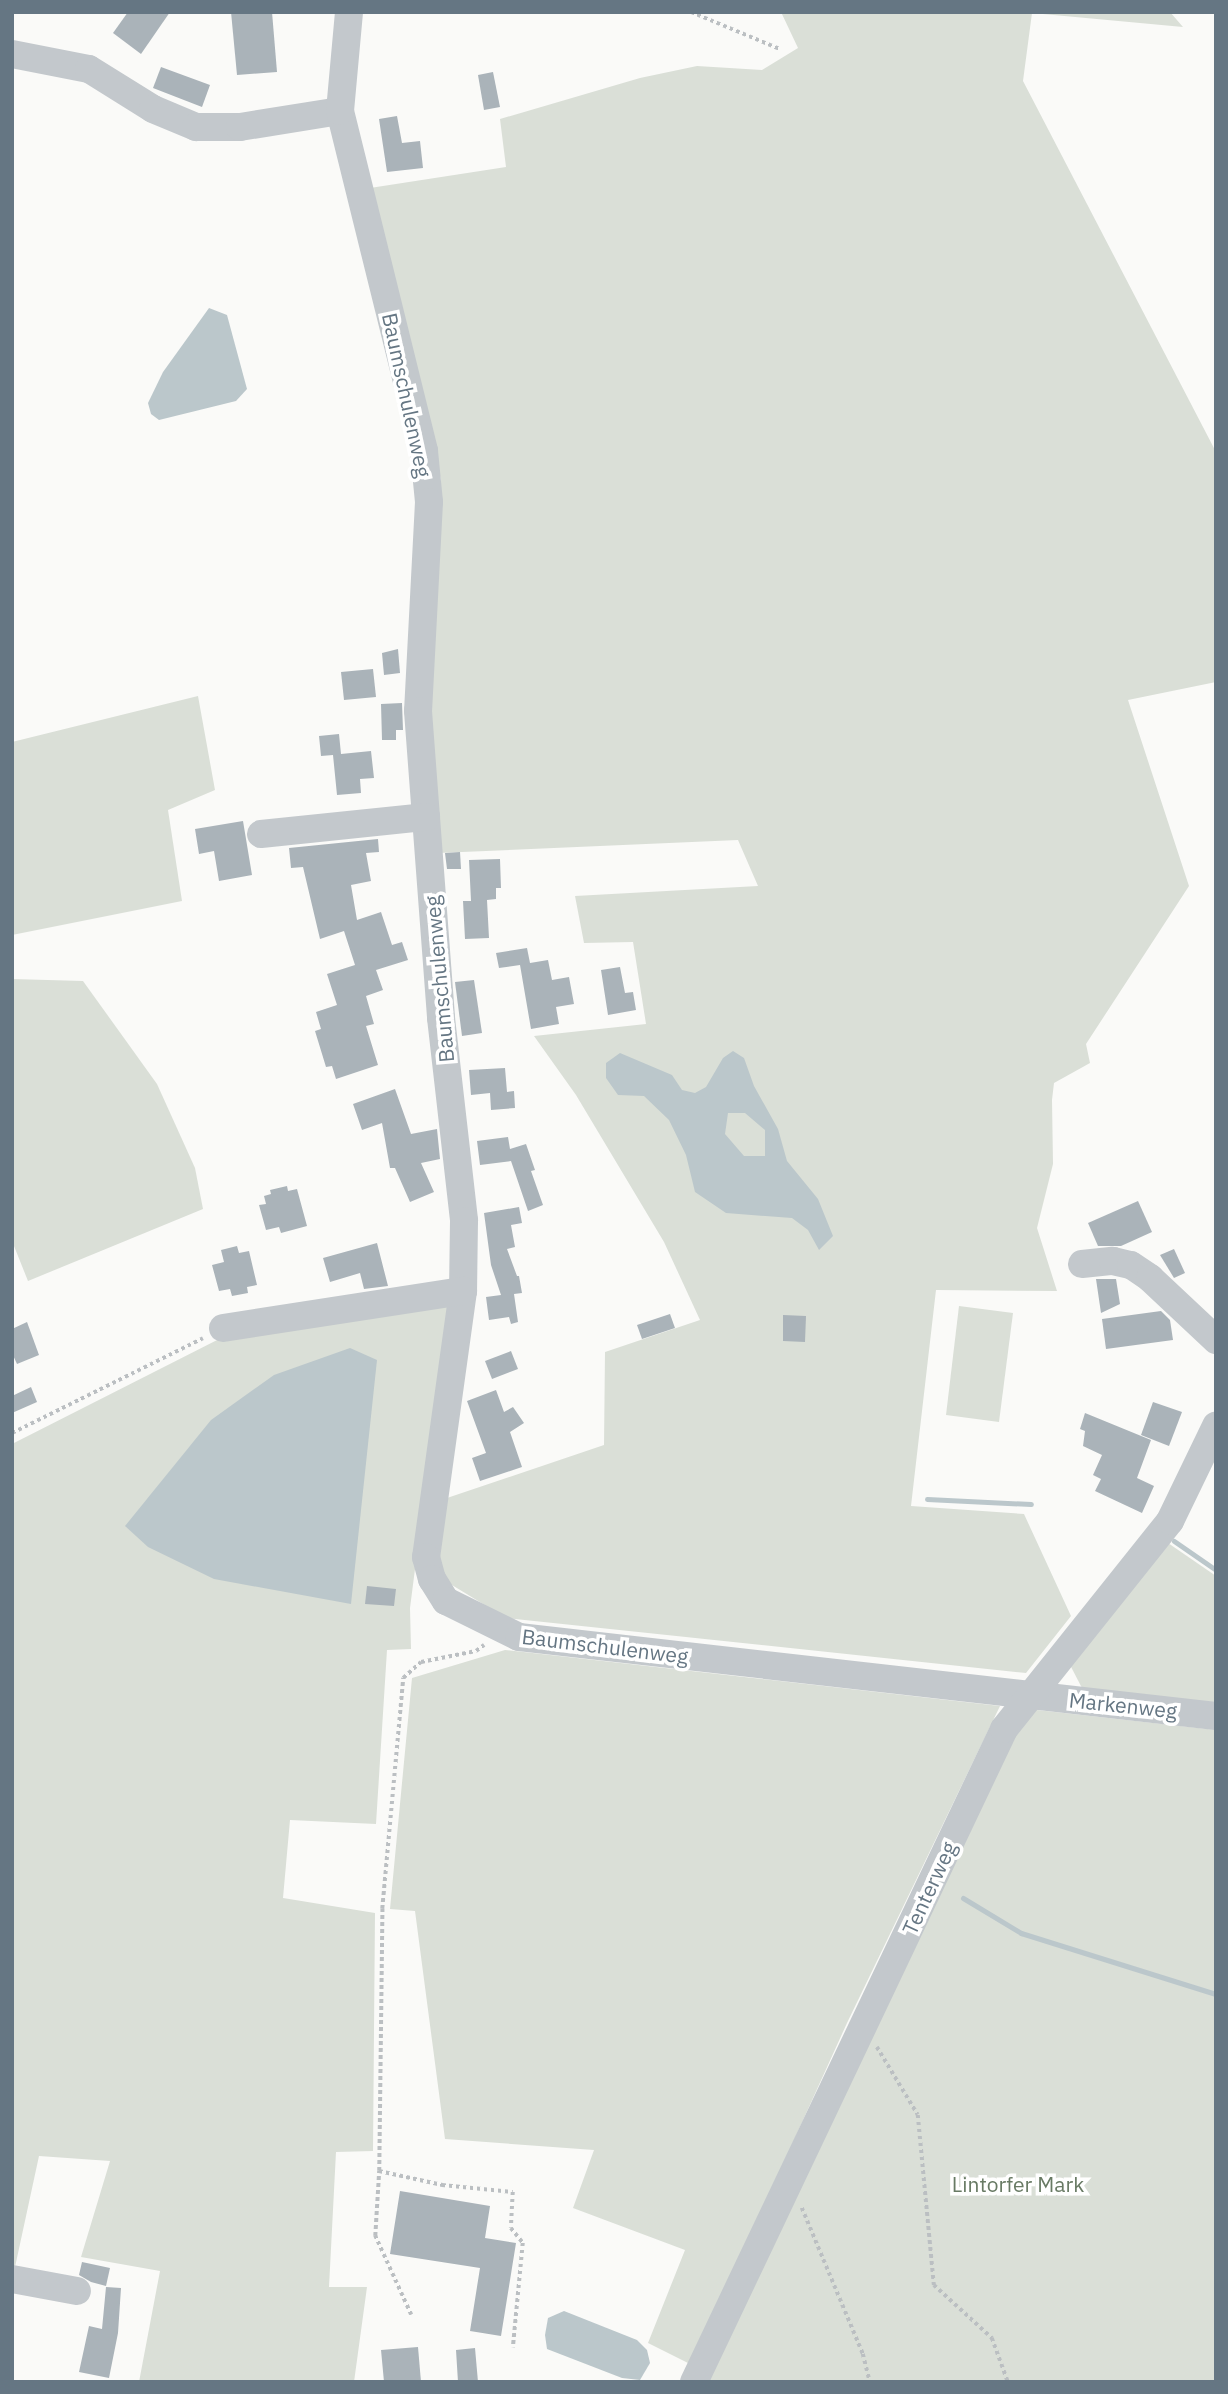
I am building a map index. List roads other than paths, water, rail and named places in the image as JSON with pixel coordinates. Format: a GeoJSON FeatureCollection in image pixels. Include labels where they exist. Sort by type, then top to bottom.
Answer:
{"type":"FeatureCollection","features":[{"type":"Feature","properties":{"kind":"street","name":"Baumschulenweg"},"geometry":{"type":"LineString","coordinates":[[349,12],[340,111],[424,452],[429,502],[418,710],[441,1018],[464,1221],[463,1291],[426,1558],[432,1579],[446,1601],[503,1632],[519,1637],[1029,1694]]}},
{"type":"Feature","properties":{"kind":"street"},"geometry":{"type":"LineString","coordinates":[[12,54],[89,69],[153,109],[196,127],[240,127],[340,111]]}},
{"type":"Feature","properties":{"kind":"street"},"geometry":{"type":"LineString","coordinates":[[261,834],[426,817]]}},
{"type":"Feature","properties":{"kind":"street"},"geometry":{"type":"LineString","coordinates":[[1082,1264],[1113,1261],[1131,1265],[1150,1278],[1216,1340]]}},
{"type":"Feature","properties":{"kind":"street"},"geometry":{"type":"LineString","coordinates":[[223,1328],[463,1291]]}},
{"type":"Feature","properties":{"kind":"street","name":"Tenterweg"},"geometry":{"type":"LineString","coordinates":[[694,2382],[1004,1729],[1029,1694],[1170,1521],[1216,1426]]}},
{"type":"Feature","properties":{"kind":"street","name":"Markenweg"},"geometry":{"type":"LineString","coordinates":[[1029,1694],[1216,1716]]}},
{"type":"Feature","properties":{"kind":"street"},"geometry":{"type":"LineString","coordinates":[[12,2279],[77,2291]]}},
{"type":"Feature","properties":{"kind":"waterway"},"geometry":{"type":"LineString","coordinates":[[927,1499],[1031,1504]]}},
{"type":"Feature","properties":{"kind":"waterway"},"geometry":{"type":"LineString","coordinates":[[1174,1541],[1216,1570]]}},
{"type":"Feature","properties":{"kind":"waterway"},"geometry":{"type":"LineString","coordinates":[[963,1898],[1021,1933],[1216,1994]]}},
{"type":"Feature","properties":{"kind":"park label","name":"Lintorfer Mark"},"geometry":{"type":"Point","coordinates":[1018,2184]}}]}
